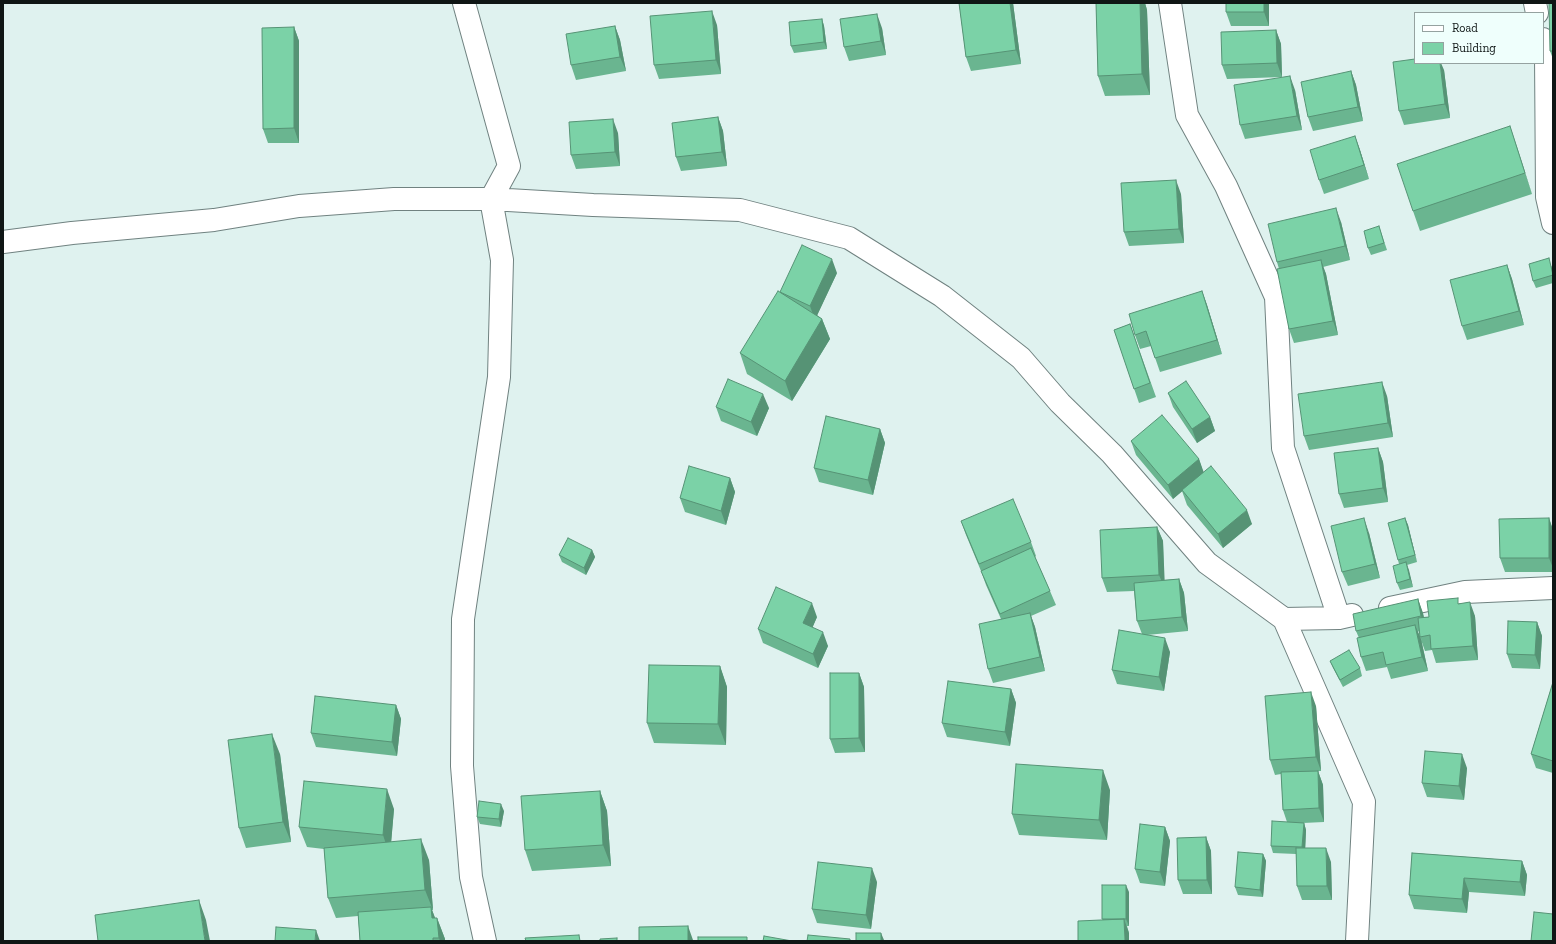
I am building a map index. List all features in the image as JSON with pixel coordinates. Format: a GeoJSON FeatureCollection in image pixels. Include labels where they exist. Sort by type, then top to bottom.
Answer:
{"type":"FeatureCollection","features":[{"type":"Feature","properties":{"kind":"street"},"geometry":{"type":"LineString","coordinates":[[464,3],[509,166],[491,199],[502,260],[499,377],[464,619],[462,751],[471,877],[485,941]]}},
{"type":"Feature","properties":{"kind":"street"},"geometry":{"type":"LineString","coordinates":[[1170,3],[1187,115],[1226,186],[1276,297],[1283,448],[1340,618]]}},
{"type":"Feature","properties":{"kind":"street"},"geometry":{"type":"LineString","coordinates":[[1544,44],[1546,55],[1547,197],[1553,223]]}},
{"type":"Feature","properties":{"kind":"street"},"geometry":{"type":"LineString","coordinates":[[3,242],[72,233],[214,220],[299,206],[394,199],[491,199],[593,205],[740,210],[849,238],[942,296],[1021,358],[1060,403],[1112,454],[1207,562],[1284,619],[1364,802],[1357,941]]}},
{"type":"Feature","properties":{"kind":"street"},"geometry":{"type":"LineString","coordinates":[[1284,619],[1340,618],[1465,592],[1553,588]]}},
{"type":"Feature","properties":{"kind":"building"},"geometry":{"type":"Polygon","coordinates":[[[959,3],[1010,3],[1016,50],[966,57],[959,3]]]}},
{"type":"Feature","properties":{"kind":"building"},"geometry":{"type":"Polygon","coordinates":[[[1096,3],[1140,3],[1142,74],[1098,76],[1096,3]]]}},
{"type":"Feature","properties":{"kind":"building"},"geometry":{"type":"Polygon","coordinates":[[[1226,3],[1264,3],[1264,12],[1226,12],[1226,3]]]}},
{"type":"Feature","properties":{"kind":"building"},"geometry":{"type":"Polygon","coordinates":[[[1549,3],[1553,3],[1553,51],[1550,51],[1549,3]]]}},
{"type":"Feature","properties":{"kind":"building"},"geometry":{"type":"Polygon","coordinates":[[[712,11],[716,60],[654,65],[650,16],[712,11]]]}},
{"type":"Feature","properties":{"kind":"building"},"geometry":{"type":"Polygon","coordinates":[[[877,14],[881,41],[844,47],[840,19],[877,14]]]}},
{"type":"Feature","properties":{"kind":"building"},"geometry":{"type":"Polygon","coordinates":[[[822,19],[824,42],[791,46],[789,22],[822,19]]]}},
{"type":"Feature","properties":{"kind":"building"},"geometry":{"type":"Polygon","coordinates":[[[615,26],[620,57],[571,65],[566,34],[615,26]]]}},
{"type":"Feature","properties":{"kind":"building"},"geometry":{"type":"Polygon","coordinates":[[[294,27],[294,128],[263,129],[262,28],[294,27]]]}},
{"type":"Feature","properties":{"kind":"building"},"geometry":{"type":"Polygon","coordinates":[[[1276,30],[1277,63],[1222,65],[1221,32],[1276,30]]]}},
{"type":"Feature","properties":{"kind":"building"},"geometry":{"type":"Polygon","coordinates":[[[1414,59],[1414,64],[1440,64],[1445,104],[1399,111],[1393,62],[1414,59]]]}},
{"type":"Feature","properties":{"kind":"building"},"geometry":{"type":"Polygon","coordinates":[[[1351,71],[1358,107],[1308,117],[1301,82],[1351,71]]]}},
{"type":"Feature","properties":{"kind":"building"},"geometry":{"type":"Polygon","coordinates":[[[1290,76],[1297,116],[1240,125],[1234,85],[1290,76]]]}},
{"type":"Feature","properties":{"kind":"building"},"geometry":{"type":"Polygon","coordinates":[[[718,117],[722,152],[676,157],[672,123],[718,117]]]}},
{"type":"Feature","properties":{"kind":"building"},"geometry":{"type":"Polygon","coordinates":[[[613,119],[615,152],[571,155],[569,122],[613,119]]]}},
{"type":"Feature","properties":{"kind":"building"},"geometry":{"type":"Polygon","coordinates":[[[1510,126],[1525,173],[1413,211],[1397,164],[1510,126]]]}},
{"type":"Feature","properties":{"kind":"building"},"geometry":{"type":"Polygon","coordinates":[[[1355,136],[1364,165],[1319,180],[1310,150],[1355,136]]]}},
{"type":"Feature","properties":{"kind":"building"},"geometry":{"type":"Polygon","coordinates":[[[1176,180],[1179,229],[1124,232],[1121,183],[1176,180]]]}},
{"type":"Feature","properties":{"kind":"building"},"geometry":{"type":"Polygon","coordinates":[[[1336,208],[1345,246],[1277,262],[1268,224],[1336,208]]]}},
{"type":"Feature","properties":{"kind":"building"},"geometry":{"type":"Polygon","coordinates":[[[1379,226],[1384,243],[1368,248],[1364,231],[1379,226]]]}},
{"type":"Feature","properties":{"kind":"building"},"geometry":{"type":"Polygon","coordinates":[[[802,245],[832,259],[810,306],[780,292],[802,245]]]}},
{"type":"Feature","properties":{"kind":"building"},"geometry":{"type":"Polygon","coordinates":[[[1549,258],[1553,275],[1533,281],[1529,264],[1549,258]]]}},
{"type":"Feature","properties":{"kind":"building"},"geometry":{"type":"Polygon","coordinates":[[[1321,260],[1333,321],[1289,329],[1277,269],[1321,260]]]}},
{"type":"Feature","properties":{"kind":"building"},"geometry":{"type":"Polygon","coordinates":[[[1507,265],[1519,311],[1462,326],[1450,280],[1507,265]]]}},
{"type":"Feature","properties":{"kind":"building"},"geometry":{"type":"Polygon","coordinates":[[[778,291],[822,319],[785,381],[740,353],[778,291]]]}},
{"type":"Feature","properties":{"kind":"building"},"geometry":{"type":"Polygon","coordinates":[[[1202,291],[1217,340],[1155,358],[1146,331],[1135,335],[1129,314],[1202,291]]]}},
{"type":"Feature","properties":{"kind":"building"},"geometry":{"type":"Polygon","coordinates":[[[1130,324],[1150,383],[1134,389],[1114,330],[1130,324]]]}},
{"type":"Feature","properties":{"kind":"building"},"geometry":{"type":"Polygon","coordinates":[[[728,379],[763,394],[751,422],[716,407],[728,379]]]}},
{"type":"Feature","properties":{"kind":"building"},"geometry":{"type":"Polygon","coordinates":[[[1186,381],[1210,417],[1192,429],[1168,393],[1186,381]]]}},
{"type":"Feature","properties":{"kind":"building"},"geometry":{"type":"Polygon","coordinates":[[[1382,382],[1388,423],[1304,436],[1298,394],[1382,382]]]}},
{"type":"Feature","properties":{"kind":"building"},"geometry":{"type":"Polygon","coordinates":[[[1162,415],[1199,459],[1168,485],[1131,441],[1162,415]]]}},
{"type":"Feature","properties":{"kind":"building"},"geometry":{"type":"Polygon","coordinates":[[[826,416],[880,429],[868,480],[814,468],[826,416]]]}},
{"type":"Feature","properties":{"kind":"building"},"geometry":{"type":"Polygon","coordinates":[[[1378,448],[1383,488],[1339,494],[1334,453],[1378,448]]]}},
{"type":"Feature","properties":{"kind":"building"},"geometry":{"type":"Polygon","coordinates":[[[689,466],[730,478],[721,511],[680,498],[689,466]]]}},
{"type":"Feature","properties":{"kind":"building"},"geometry":{"type":"Polygon","coordinates":[[[1211,466],[1247,510],[1218,534],[1182,490],[1211,466]]]}},
{"type":"Feature","properties":{"kind":"building"},"geometry":{"type":"Polygon","coordinates":[[[1013,499],[1031,542],[979,564],[961,521],[1013,499]]]}},
{"type":"Feature","properties":{"kind":"building"},"geometry":{"type":"Polygon","coordinates":[[[1364,518],[1375,564],[1342,572],[1331,526],[1364,518]]]}},
{"type":"Feature","properties":{"kind":"building"},"geometry":{"type":"Polygon","coordinates":[[[1405,518],[1415,555],[1398,560],[1388,523],[1405,518]]]}},
{"type":"Feature","properties":{"kind":"building"},"geometry":{"type":"Polygon","coordinates":[[[1549,518],[1549,558],[1500,558],[1499,519],[1549,518]]]}},
{"type":"Feature","properties":{"kind":"building"},"geometry":{"type":"Polygon","coordinates":[[[1157,527],[1159,575],[1102,578],[1100,530],[1157,527]]]}},
{"type":"Feature","properties":{"kind":"building"},"geometry":{"type":"Polygon","coordinates":[[[568,538],[592,550],[584,568],[559,555],[568,538]]]}},
{"type":"Feature","properties":{"kind":"building"},"geometry":{"type":"Polygon","coordinates":[[[1031,548],[1050,591],[1000,614],[981,571],[1031,548]]]}},
{"type":"Feature","properties":{"kind":"building"},"geometry":{"type":"Polygon","coordinates":[[[1406,562],[1410,579],[1397,583],[1393,566],[1406,562]]]}},
{"type":"Feature","properties":{"kind":"building"},"geometry":{"type":"Polygon","coordinates":[[[1179,579],[1182,617],[1137,621],[1134,583],[1179,579]]]}},
{"type":"Feature","properties":{"kind":"building"},"geometry":{"type":"Polygon","coordinates":[[[776,587],[812,603],[803,623],[823,632],[813,654],[758,629],[776,587]]]}},
{"type":"Feature","properties":{"kind":"building"},"geometry":{"type":"Polygon","coordinates":[[[1458,598],[1458,604],[1470,602],[1473,646],[1431,649],[1430,635],[1420,637],[1418,618],[1429,617],[1427,601],[1458,598]]]}},
{"type":"Feature","properties":{"kind":"building"},"geometry":{"type":"Polygon","coordinates":[[[1418,599],[1421,616],[1356,631],[1353,614],[1418,599]]]}},
{"type":"Feature","properties":{"kind":"building"},"geometry":{"type":"Polygon","coordinates":[[[1030,613],[1040,657],[988,669],[979,624],[1030,613]]]}},
{"type":"Feature","properties":{"kind":"building"},"geometry":{"type":"Polygon","coordinates":[[[1508,621],[1537,622],[1535,655],[1507,654],[1508,621]]]}},
{"type":"Feature","properties":{"kind":"building"},"geometry":{"type":"Polygon","coordinates":[[[1415,625],[1422,657],[1386,665],[1383,652],[1361,657],[1357,638],[1415,625]]]}},
{"type":"Feature","properties":{"kind":"building"},"geometry":{"type":"Polygon","coordinates":[[[1119,630],[1165,638],[1159,677],[1112,670],[1119,630]]]}},
{"type":"Feature","properties":{"kind":"building"},"geometry":{"type":"Polygon","coordinates":[[[1349,650],[1360,668],[1340,680],[1330,661],[1349,650]]]}},
{"type":"Feature","properties":{"kind":"building"},"geometry":{"type":"Polygon","coordinates":[[[649,665],[720,666],[718,724],[647,723],[649,665]]]}},
{"type":"Feature","properties":{"kind":"building"},"geometry":{"type":"Polygon","coordinates":[[[830,673],[859,673],[859,738],[830,739],[830,673]]]}},
{"type":"Feature","properties":{"kind":"building"},"geometry":{"type":"Polygon","coordinates":[[[948,681],[1011,689],[1005,732],[942,723],[948,681]]]}},
{"type":"Feature","properties":{"kind":"building"},"geometry":{"type":"Polygon","coordinates":[[[1553,682],[1553,761],[1531,754],[1553,682]]]}},
{"type":"Feature","properties":{"kind":"building"},"geometry":{"type":"Polygon","coordinates":[[[1311,692],[1316,757],[1270,760],[1265,696],[1311,692]]]}},
{"type":"Feature","properties":{"kind":"building"},"geometry":{"type":"Polygon","coordinates":[[[315,696],[396,705],[392,742],[311,733],[315,696]]]}},
{"type":"Feature","properties":{"kind":"building"},"geometry":{"type":"Polygon","coordinates":[[[272,734],[283,822],[239,828],[228,740],[272,734]]]}},
{"type":"Feature","properties":{"kind":"building"},"geometry":{"type":"Polygon","coordinates":[[[1425,751],[1462,754],[1459,786],[1422,783],[1425,751]]]}},
{"type":"Feature","properties":{"kind":"building"},"geometry":{"type":"Polygon","coordinates":[[[1016,764],[1103,770],[1099,820],[1012,814],[1016,764]]]}},
{"type":"Feature","properties":{"kind":"building"},"geometry":{"type":"Polygon","coordinates":[[[1318,771],[1319,808],[1283,810],[1281,772],[1318,771]]]}},
{"type":"Feature","properties":{"kind":"building"},"geometry":{"type":"Polygon","coordinates":[[[304,781],[387,789],[383,835],[299,827],[304,781]]]}},
{"type":"Feature","properties":{"kind":"building"},"geometry":{"type":"Polygon","coordinates":[[[600,791],[603,845],[525,850],[521,796],[600,791]]]}},
{"type":"Feature","properties":{"kind":"building"},"geometry":{"type":"Polygon","coordinates":[[[479,801],[501,804],[499,819],[477,817],[479,801]]]}},
{"type":"Feature","properties":{"kind":"building"},"geometry":{"type":"Polygon","coordinates":[[[1272,821],[1304,823],[1302,847],[1271,846],[1272,821]]]}},
{"type":"Feature","properties":{"kind":"building"},"geometry":{"type":"Polygon","coordinates":[[[1140,824],[1165,827],[1160,872],[1135,869],[1140,824]]]}},
{"type":"Feature","properties":{"kind":"building"},"geometry":{"type":"Polygon","coordinates":[[[1206,837],[1207,880],[1178,880],[1177,838],[1206,837]]]}},
{"type":"Feature","properties":{"kind":"building"},"geometry":{"type":"Polygon","coordinates":[[[421,839],[425,890],[328,898],[324,848],[421,839]]]}},
{"type":"Feature","properties":{"kind":"building"},"geometry":{"type":"Polygon","coordinates":[[[1296,848],[1326,848],[1327,886],[1297,886],[1296,848]]]}},
{"type":"Feature","properties":{"kind":"building"},"geometry":{"type":"Polygon","coordinates":[[[1238,852],[1263,854],[1260,890],[1235,887],[1238,852]]]}},
{"type":"Feature","properties":{"kind":"building"},"geometry":{"type":"Polygon","coordinates":[[[1412,853],[1522,861],[1520,882],[1464,878],[1462,899],[1409,895],[1412,853]]]}},
{"type":"Feature","properties":{"kind":"building"},"geometry":{"type":"Polygon","coordinates":[[[818,862],[872,868],[866,915],[812,909],[818,862]]]}},
{"type":"Feature","properties":{"kind":"building"},"geometry":{"type":"Polygon","coordinates":[[[1102,885],[1126,885],[1126,919],[1102,919],[1102,885]]]}},
{"type":"Feature","properties":{"kind":"building"},"geometry":{"type":"Polygon","coordinates":[[[199,900],[205,941],[98,941],[95,915],[199,900]]]}},
{"type":"Feature","properties":{"kind":"building"},"geometry":{"type":"Polygon","coordinates":[[[431,907],[432,918],[437,918],[439,938],[433,938],[433,941],[360,941],[358,912],[431,907]]]}},
{"type":"Feature","properties":{"kind":"building"},"geometry":{"type":"Polygon","coordinates":[[[1534,912],[1553,914],[1553,941],[1531,941],[1534,912]]]}},
{"type":"Feature","properties":{"kind":"building"},"geometry":{"type":"Polygon","coordinates":[[[1124,919],[1125,941],[1078,941],[1078,921],[1124,919]]]}},
{"type":"Feature","properties":{"kind":"building"},"geometry":{"type":"Polygon","coordinates":[[[688,926],[688,941],[639,941],[639,927],[688,926]]]}},
{"type":"Feature","properties":{"kind":"building"},"geometry":{"type":"Polygon","coordinates":[[[276,927],[316,930],[315,941],[275,941],[276,927]]]}},
{"type":"Feature","properties":{"kind":"building"},"geometry":{"type":"Polygon","coordinates":[[[856,933],[881,933],[881,941],[856,941],[856,933]]]}},
{"type":"Feature","properties":{"kind":"building"},"geometry":{"type":"Polygon","coordinates":[[[579,935],[580,941],[526,941],[525,938],[579,935]]]}},
{"type":"Feature","properties":{"kind":"building"},"geometry":{"type":"Polygon","coordinates":[[[808,935],[850,939],[850,941],[807,941],[808,935]]]}},
{"type":"Feature","properties":{"kind":"building"},"geometry":{"type":"Polygon","coordinates":[[[764,936],[792,941],[763,941],[764,936]]]}},
{"type":"Feature","properties":{"kind":"building"},"geometry":{"type":"Polygon","coordinates":[[[698,937],[747,937],[747,941],[698,941],[698,937]]]}},
{"type":"Feature","properties":{"kind":"building"},"geometry":{"type":"Polygon","coordinates":[[[617,938],[617,941],[600,941],[600,939],[617,938]]]}}]}
